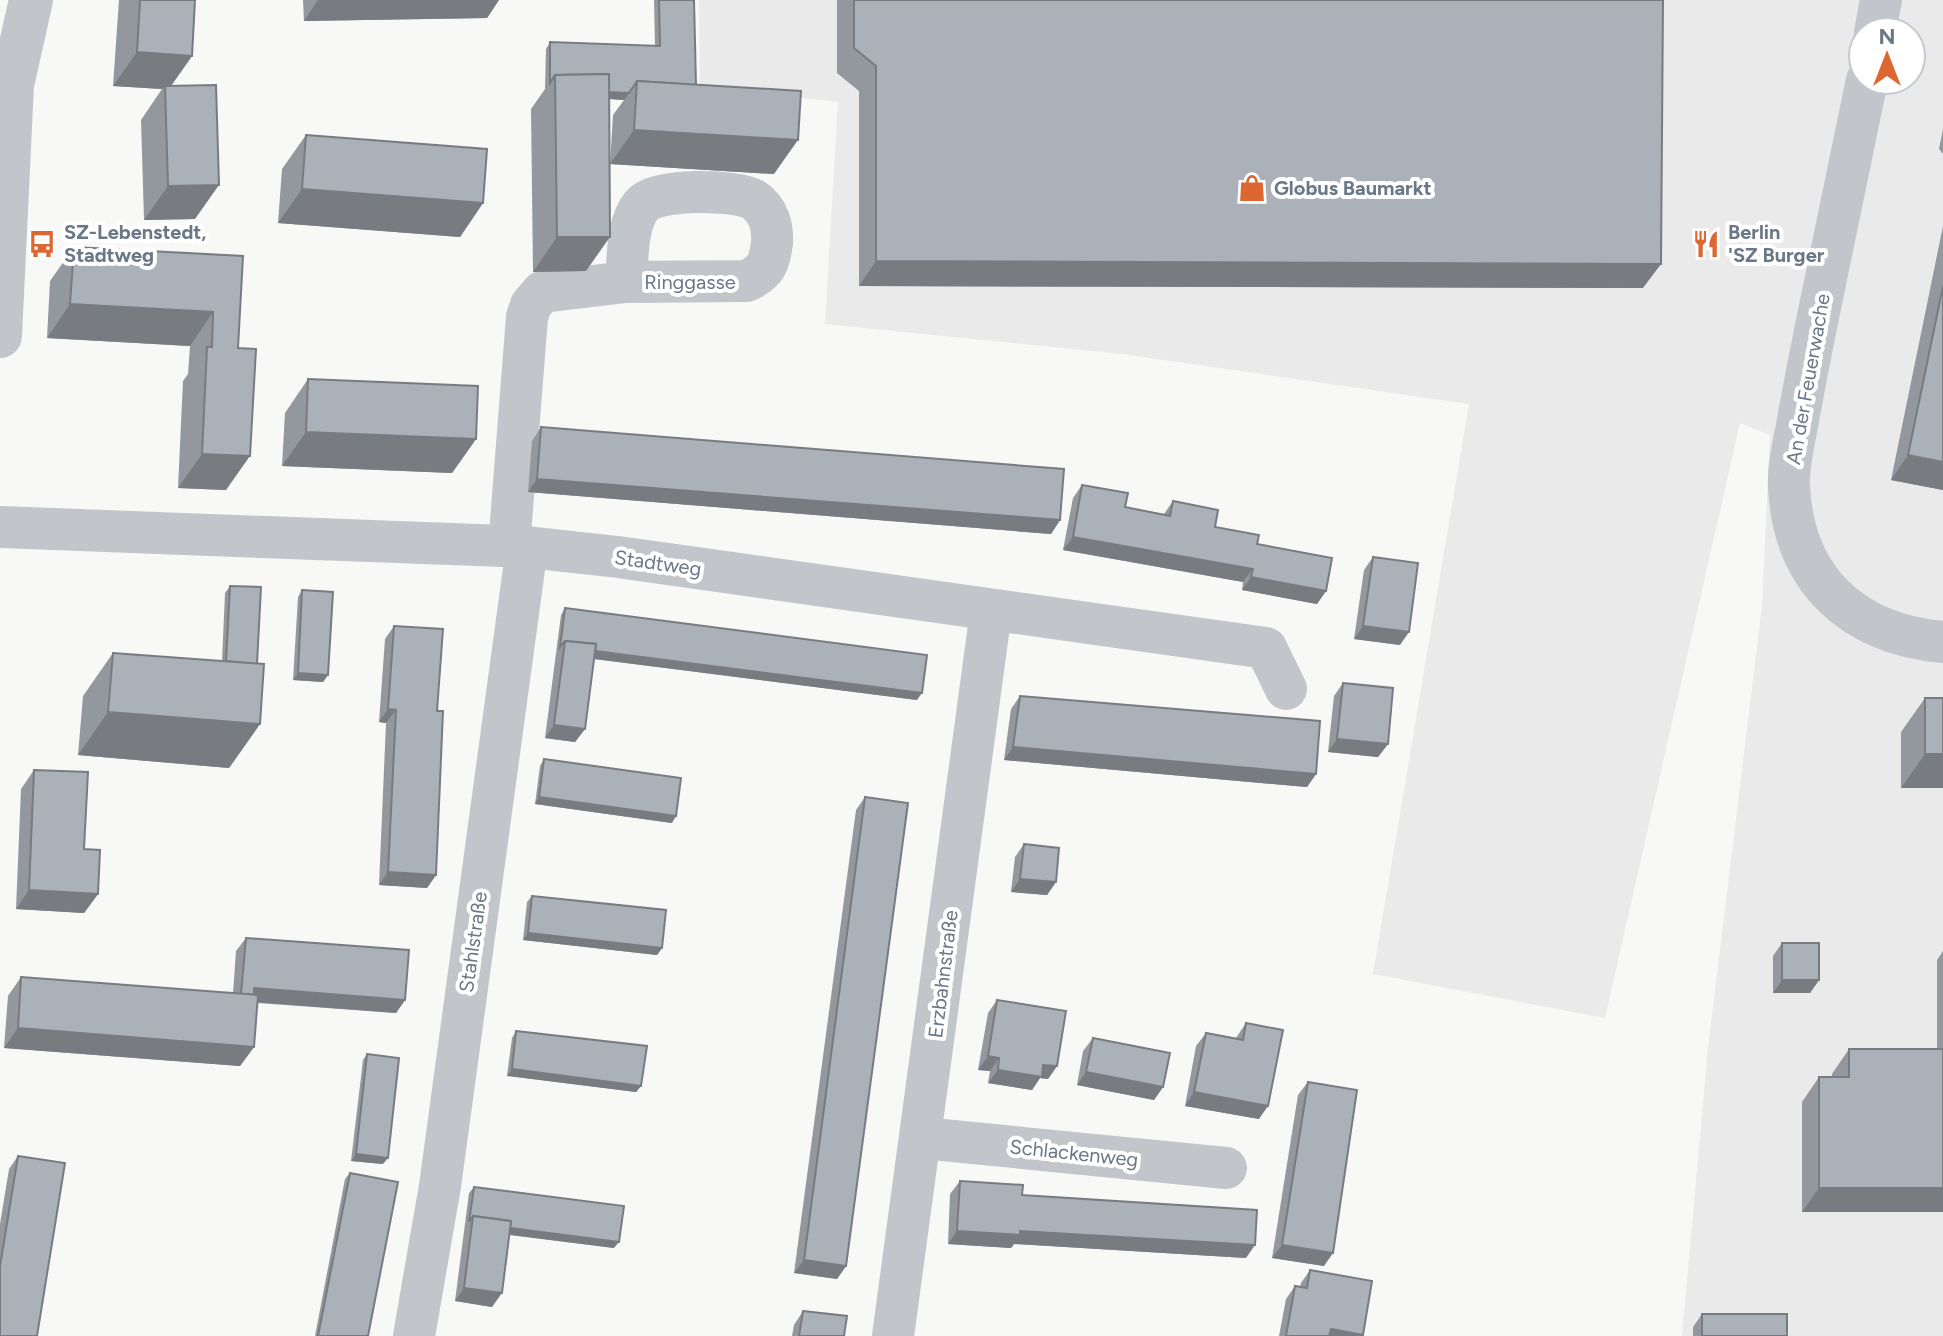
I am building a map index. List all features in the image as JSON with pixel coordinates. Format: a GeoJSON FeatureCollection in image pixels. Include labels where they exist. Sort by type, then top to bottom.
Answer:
{"type":"FeatureCollection","features":[{"type":"Feature","properties":{"kind":"street"},"geometry":{"type":"LineString","coordinates":[[0,336],[12,85],[31,0]]}},
{"type":"Feature","properties":{"kind":"street"},"geometry":{"type":"LineString","coordinates":[[0,25],[12,85]]}},
{"type":"Feature","properties":{"kind":"street","name":"An der Feuerwache"},"geometry":{"type":"LineString","coordinates":[[1864,96],[1800,407],[1789,486],[1800,550],[1815,578],[1836,601],[1863,620],[1900,634],[1943,642]]}},
{"type":"Feature","properties":{"kind":"street","name":"Ringgasse"},"geometry":{"type":"LineString","coordinates":[[518,547],[527,317],[531,305],[542,292],[626,282]]}},
{"type":"Feature","properties":{"kind":"street","name":"Stadtweg"},"geometry":{"type":"LineString","coordinates":[[0,527],[518,547],[618,557],[1266,648],[1286,689]]}},
{"type":"Feature","properties":{"kind":"street","name":"Stahlstraße"},"geometry":{"type":"LineString","coordinates":[[414,1336],[440,1186],[518,547]]}},
{"type":"Feature","properties":{"kind":"street","name":"Erzbahnstraße"},"geometry":{"type":"LineString","coordinates":[[893,1336],[991,611]]}},
{"type":"Feature","properties":{"kind":"street","name":"Schlackenweg"},"geometry":{"type":"LineString","coordinates":[[922,1138],[1226,1168]]}},
{"type":"Feature","properties":{"kind":"shaded area"},"geometry":{"type":"Polygon","coordinates":[[[699,0],[1943,0],[1943,1336],[1682,1336],[1708,1048],[1762,606],[1770,435],[1740,423],[1605,1018],[1373,974],[1469,404],[1122,354],[825,324],[838,102],[700,87],[699,0]]]}},
{"type":"Feature","properties":{"kind":"building"},"geometry":{"type":"Polygon","coordinates":[[[140,0],[195,0],[192,56],[137,52],[140,0]]]}},
{"type":"Feature","properties":{"kind":"building"},"geometry":{"type":"Polygon","coordinates":[[[659,0],[694,0],[696,85],[637,81],[629,93],[609,92],[609,74],[555,75],[550,83],[550,42],[660,46],[659,0]]]}},
{"type":"Feature","properties":{"kind":"building","name":"Globus Baumarkt"},"geometry":{"type":"Polygon","coordinates":[[[854,0],[1663,0],[1661,264],[876,261],[876,66],[854,48],[854,0]]]}},
{"type":"Feature","properties":{"kind":"building"},"geometry":{"type":"Polygon","coordinates":[[[609,74],[610,237],[557,237],[555,75],[609,74]]]}},
{"type":"Feature","properties":{"kind":"building"},"geometry":{"type":"Polygon","coordinates":[[[637,81],[801,91],[798,140],[634,130],[637,81]]]}},
{"type":"Feature","properties":{"kind":"building"},"geometry":{"type":"Polygon","coordinates":[[[216,85],[219,185],[168,186],[165,86],[216,85]]]}},
{"type":"Feature","properties":{"kind":"building"},"geometry":{"type":"Polygon","coordinates":[[[306,135],[487,149],[483,203],[302,189],[306,135]]]}},
{"type":"Feature","properties":{"kind":"building"},"geometry":{"type":"Polygon","coordinates":[[[74,247],[243,256],[238,348],[256,349],[250,456],[202,454],[207,347],[212,347],[213,312],[70,304],[74,247]]]}},
{"type":"Feature","properties":{"kind":"building"},"geometry":{"type":"Polygon","coordinates":[[[1943,286],[1943,462],[1908,455],[1943,286]]]}},
{"type":"Feature","properties":{"kind":"building"},"geometry":{"type":"Polygon","coordinates":[[[308,379],[478,386],[476,439],[306,432],[308,379]]]}},
{"type":"Feature","properties":{"kind":"building"},"geometry":{"type":"Polygon","coordinates":[[[541,427],[1064,469],[1060,520],[537,479],[541,427]]]}},
{"type":"Feature","properties":{"kind":"building"},"geometry":{"type":"Polygon","coordinates":[[[1082,485],[1128,493],[1125,507],[1170,516],[1173,501],[1218,510],[1215,527],[1259,535],[1257,544],[1332,558],[1326,591],[1251,577],[1253,569],[1073,537],[1082,485]]]}},
{"type":"Feature","properties":{"kind":"building"},"geometry":{"type":"Polygon","coordinates":[[[1373,557],[1418,563],[1409,632],[1363,626],[1373,557]]]}},
{"type":"Feature","properties":{"kind":"building"},"geometry":{"type":"Polygon","coordinates":[[[230,586],[261,587],[257,664],[226,661],[230,586]]]}},
{"type":"Feature","properties":{"kind":"building"},"geometry":{"type":"Polygon","coordinates":[[[302,590],[333,592],[328,675],[298,673],[302,590]]]}},
{"type":"Feature","properties":{"kind":"building"},"geometry":{"type":"Polygon","coordinates":[[[565,608],[927,655],[922,693],[595,651],[596,644],[565,641],[560,647],[565,608]]]}},
{"type":"Feature","properties":{"kind":"building"},"geometry":{"type":"Polygon","coordinates":[[[394,626],[443,629],[437,711],[443,711],[436,875],[388,872],[396,710],[388,709],[394,626]]]}},
{"type":"Feature","properties":{"kind":"building"},"geometry":{"type":"Polygon","coordinates":[[[565,641],[596,644],[585,729],[554,725],[565,641]]]}},
{"type":"Feature","properties":{"kind":"building"},"geometry":{"type":"Polygon","coordinates":[[[113,653],[264,664],[260,724],[108,712],[113,653]]]}},
{"type":"Feature","properties":{"kind":"building"},"geometry":{"type":"Polygon","coordinates":[[[1343,683],[1393,688],[1388,744],[1337,739],[1343,683]]]}},
{"type":"Feature","properties":{"kind":"building"},"geometry":{"type":"Polygon","coordinates":[[[1020,696],[1320,721],[1316,774],[1013,747],[1020,696]]]}},
{"type":"Feature","properties":{"kind":"building"},"geometry":{"type":"Polygon","coordinates":[[[1925,698],[1943,698],[1943,754],[1925,754],[1925,698]]]}},
{"type":"Feature","properties":{"kind":"building"},"geometry":{"type":"Polygon","coordinates":[[[544,759],[681,778],[676,816],[539,797],[544,759]]]}},
{"type":"Feature","properties":{"kind":"building"},"geometry":{"type":"Polygon","coordinates":[[[34,770],[88,772],[84,849],[100,850],[98,894],[29,890],[34,770]]]}},
{"type":"Feature","properties":{"kind":"building"},"geometry":{"type":"Polygon","coordinates":[[[865,797],[908,803],[846,1266],[804,1260],[865,797]]]}},
{"type":"Feature","properties":{"kind":"building"},"geometry":{"type":"Polygon","coordinates":[[[1024,844],[1059,848],[1056,882],[1020,879],[1024,844]]]}},
{"type":"Feature","properties":{"kind":"building"},"geometry":{"type":"Polygon","coordinates":[[[532,896],[666,910],[662,948],[528,933],[532,896]]]}},
{"type":"Feature","properties":{"kind":"building"},"geometry":{"type":"Polygon","coordinates":[[[246,938],[409,950],[405,1000],[254,988],[254,995],[241,994],[246,938]]]}},
{"type":"Feature","properties":{"kind":"building"},"geometry":{"type":"Polygon","coordinates":[[[1782,943],[1819,943],[1819,980],[1782,980],[1782,943]]]}},
{"type":"Feature","properties":{"kind":"building"},"geometry":{"type":"Polygon","coordinates":[[[21,977],[258,995],[254,1047],[18,1028],[21,977]]]}},
{"type":"Feature","properties":{"kind":"building"},"geometry":{"type":"Polygon","coordinates":[[[997,1000],[1066,1011],[1057,1066],[1043,1065],[1042,1077],[998,1070],[999,1058],[988,1056],[997,1000]]]}},
{"type":"Feature","properties":{"kind":"building"},"geometry":{"type":"Polygon","coordinates":[[[1246,1023],[1283,1030],[1268,1106],[1194,1092],[1206,1033],[1243,1040],[1246,1023]]]}},
{"type":"Feature","properties":{"kind":"building"},"geometry":{"type":"Polygon","coordinates":[[[516,1031],[647,1046],[641,1086],[512,1069],[516,1031]]]}},
{"type":"Feature","properties":{"kind":"building"},"geometry":{"type":"Polygon","coordinates":[[[1093,1038],[1170,1053],[1163,1087],[1086,1072],[1093,1038]]]}},
{"type":"Feature","properties":{"kind":"building"},"geometry":{"type":"Polygon","coordinates":[[[1849,1049],[1943,1049],[1943,1188],[1819,1188],[1819,1077],[1849,1077],[1849,1049]]]}},
{"type":"Feature","properties":{"kind":"building"},"geometry":{"type":"Polygon","coordinates":[[[367,1054],[399,1058],[388,1158],[356,1154],[367,1054]]]}},
{"type":"Feature","properties":{"kind":"building"},"geometry":{"type":"Polygon","coordinates":[[[1308,1082],[1357,1090],[1333,1253],[1282,1245],[1308,1082]]]}},
{"type":"Feature","properties":{"kind":"building"},"geometry":{"type":"Polygon","coordinates":[[[18,1156],[65,1163],[37,1336],[0,1336],[0,1266],[18,1156]]]}},
{"type":"Feature","properties":{"kind":"building"},"geometry":{"type":"Polygon","coordinates":[[[350,1173],[398,1182],[368,1336],[318,1336],[350,1173]]]}},
{"type":"Feature","properties":{"kind":"building"},"geometry":{"type":"Polygon","coordinates":[[[960,1181],[1023,1185],[1022,1195],[1257,1210],[1255,1245],[1020,1231],[1020,1235],[957,1231],[960,1181]]]}},
{"type":"Feature","properties":{"kind":"building"},"geometry":{"type":"Polygon","coordinates":[[[474,1187],[624,1206],[619,1242],[510,1228],[511,1221],[473,1216],[469,1222],[474,1187]]]}},
{"type":"Feature","properties":{"kind":"building"},"geometry":{"type":"Polygon","coordinates":[[[473,1216],[511,1221],[502,1293],[464,1288],[473,1216]]]}},
{"type":"Feature","properties":{"kind":"building"},"geometry":{"type":"Polygon","coordinates":[[[1310,1270],[1372,1281],[1363,1335],[1331,1329],[1329,1336],[1286,1336],[1295,1286],[1307,1288],[1310,1270]]]}},
{"type":"Feature","properties":{"kind":"building"},"geometry":{"type":"Polygon","coordinates":[[[803,1311],[847,1316],[844,1336],[799,1336],[803,1311]]]}},
{"type":"Feature","properties":{"kind":"building"},"geometry":{"type":"Polygon","coordinates":[[[1702,1314],[1787,1314],[1787,1336],[1702,1336],[1702,1314]]]}},
{"type":"Feature","properties":{"kind":"place","name":"Globus Baumarkt"},"geometry":{"type":"Point","coordinates":[1252,188]}},
{"type":"Feature","properties":{"kind":"place","name":"SZ-Lebenstedt, Stadtweg"},"geometry":{"type":"Point","coordinates":[42,244]}},
{"type":"Feature","properties":{"kind":"place","name":"Berlin 'SZ Burger"},"geometry":{"type":"Point","coordinates":[1706,244]}}]}
